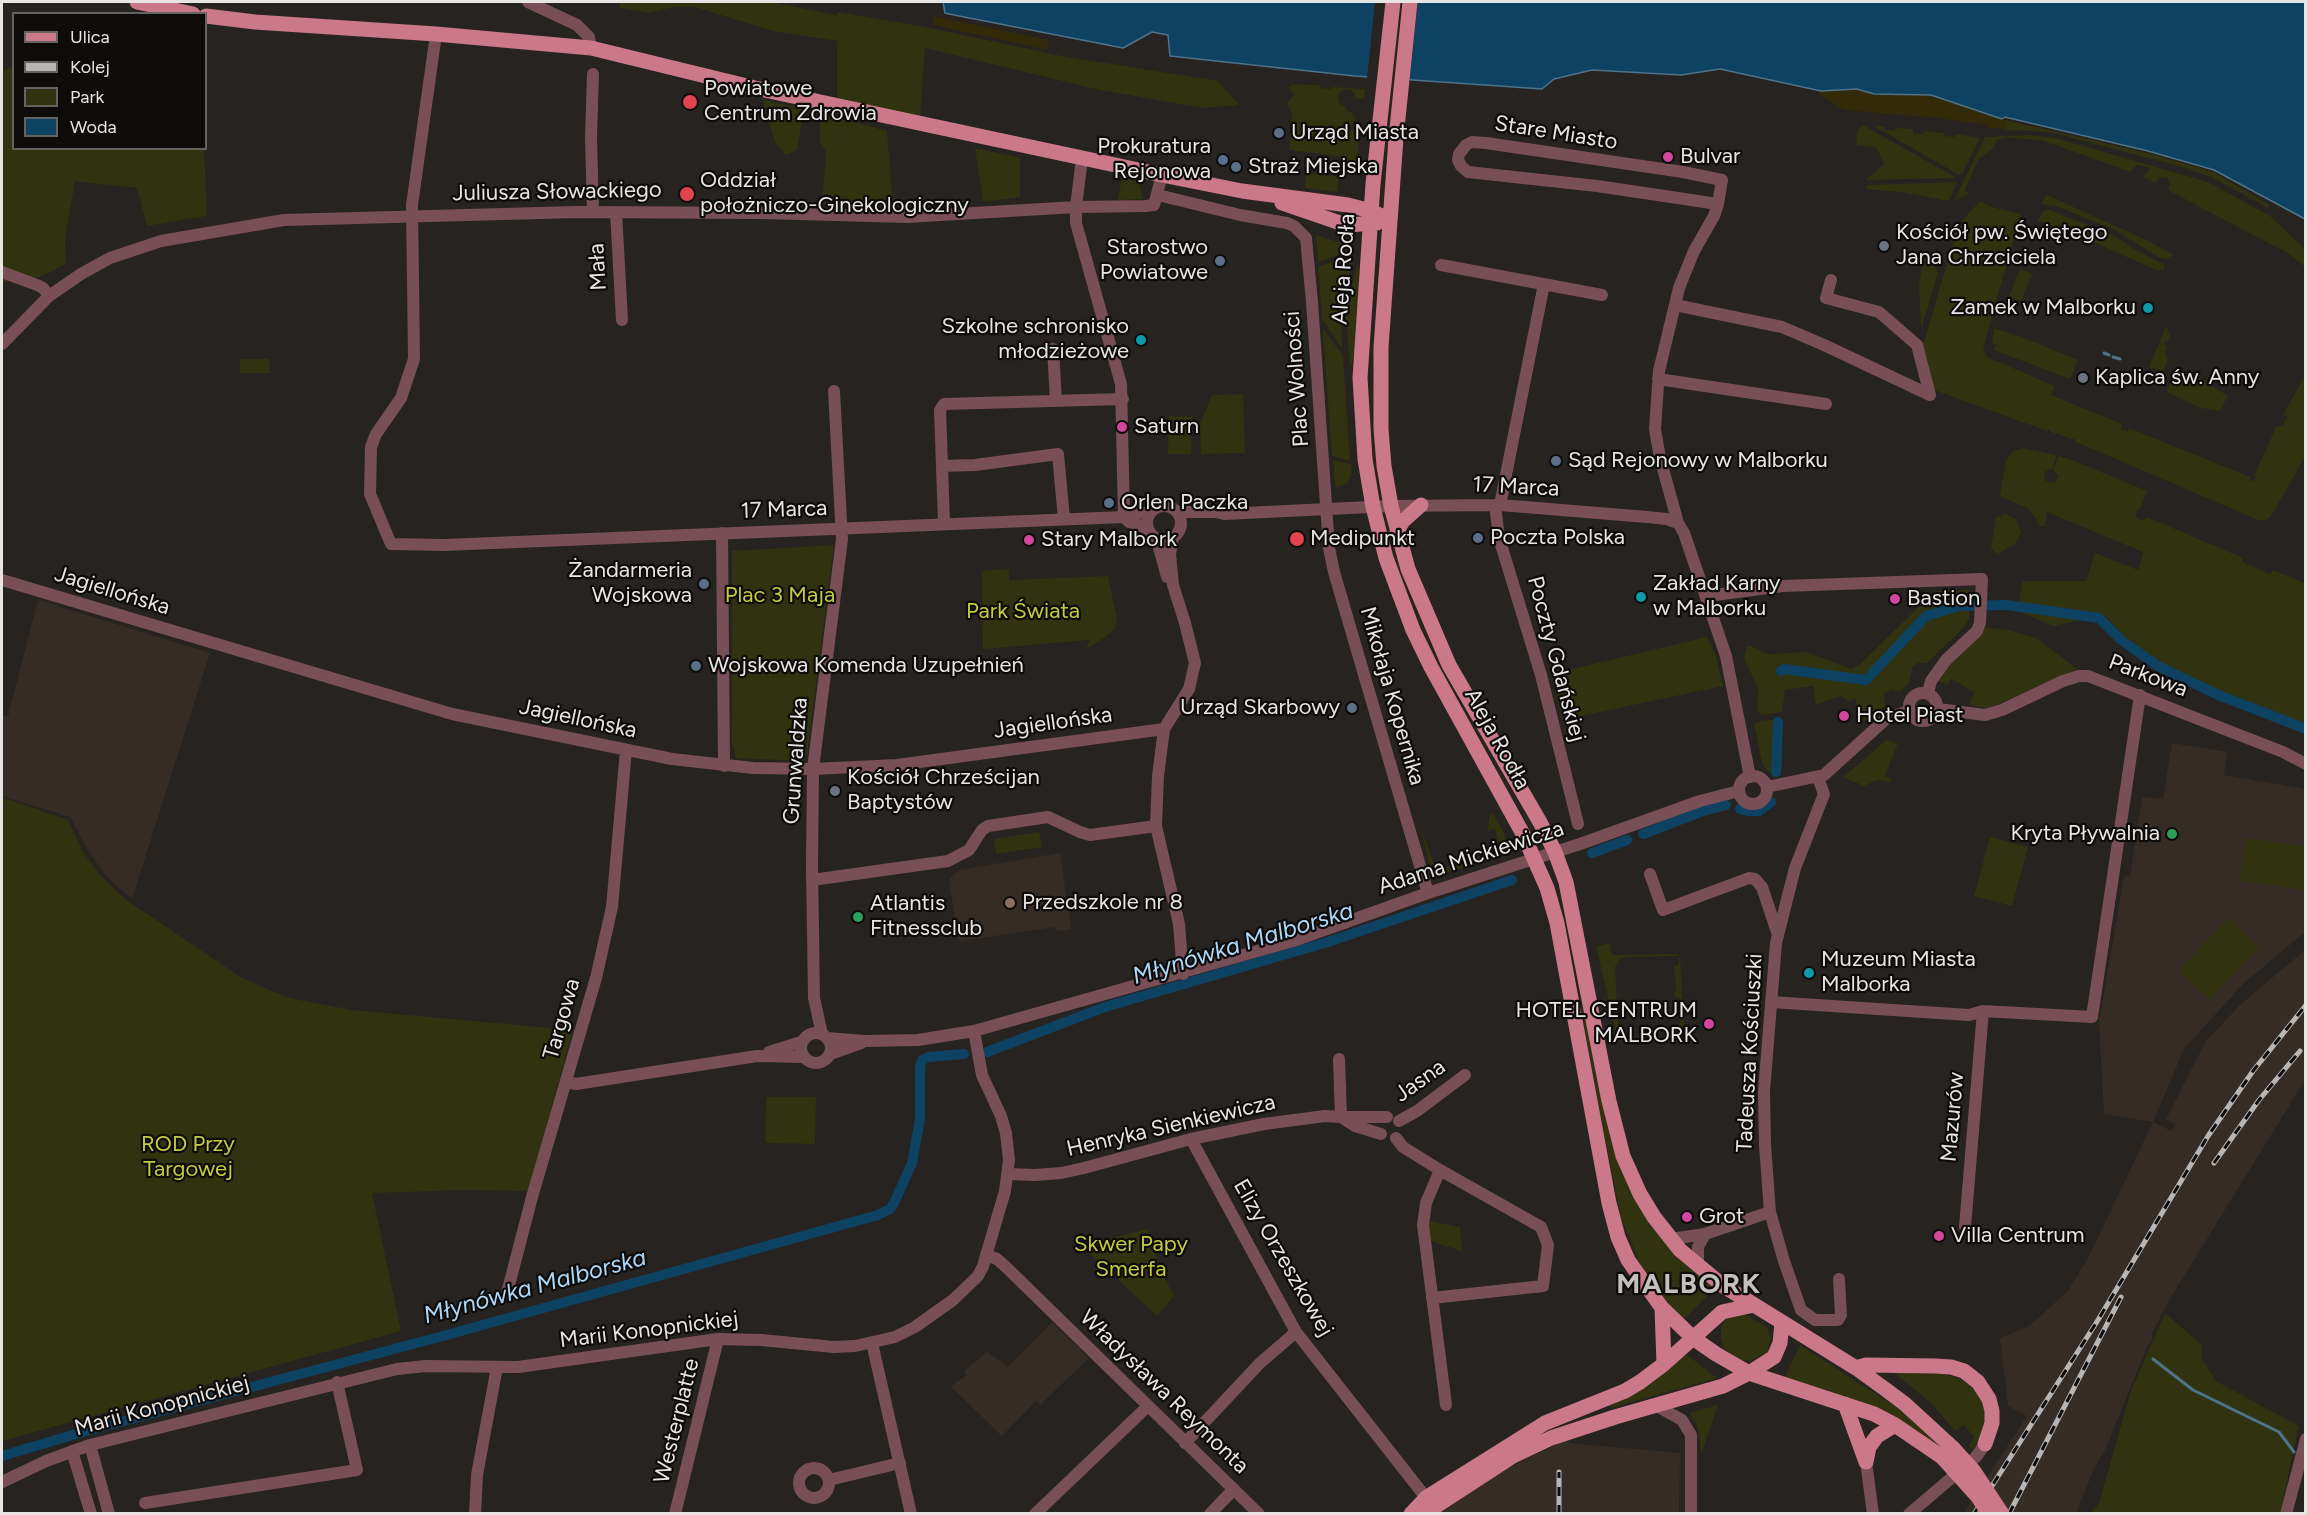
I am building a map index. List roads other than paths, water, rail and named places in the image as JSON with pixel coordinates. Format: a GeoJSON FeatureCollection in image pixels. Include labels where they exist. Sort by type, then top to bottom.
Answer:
{"type":"FeatureCollection","features":[{"type":"Feature","properties":{"kind":"main road"},"geometry":{"type":"LineString","coordinates":[[137,2],[184,12]]}},
{"type":"Feature","properties":{"kind":"main road","name":"Aleja Rodła"},"geometry":{"type":"LineString","coordinates":[[1393,2],[1370,217],[1360,378],[1365,459],[1373,507],[1395,586],[1413,630],[1535,858],[1547,888],[1557,923],[1609,1203],[1618,1237],[1628,1260],[1662,1308],[1693,1338],[1716,1354],[1749,1373],[1874,1414],[1947,1453]]}},
{"type":"Feature","properties":{"kind":"main road","name":"Aleja Rodła"},"geometry":{"type":"LineString","coordinates":[[1410,2],[1389,220],[1380,391],[1384,466],[1391,506],[1408,569],[1449,665],[1555,852],[1569,891],[1616,1132],[1640,1194],[1671,1239],[1722,1285],[1856,1368],[1905,1404],[1947,1453]]}},
{"type":"Feature","properties":{"kind":"main road"},"geometry":{"type":"LineString","coordinates":[[207,16],[255,22],[436,34],[591,48],[755,88],[1242,191],[1346,225],[1370,217],[1389,220]]}},
{"type":"Feature","properties":{"kind":"main road"},"geometry":{"type":"LineString","coordinates":[[1397,531],[1403,521],[1421,505]]}},
{"type":"Feature","properties":{"kind":"main road"},"geometry":{"type":"LineString","coordinates":[[1428,1506],[1545,1423],[1625,1391],[1640,1382],[1664,1364],[1715,1318],[1731,1308],[1754,1305]]}},
{"type":"Feature","properties":{"kind":"main road"},"geometry":{"type":"LineString","coordinates":[[1662,1308],[1664,1364]]}},
{"type":"Feature","properties":{"kind":"main road"},"geometry":{"type":"LineString","coordinates":[[1411,1514],[1522,1451],[1551,1438],[1723,1386],[1749,1373],[1774,1357],[1780,1343],[1782,1323]]}},
{"type":"Feature","properties":{"kind":"main road"},"geometry":{"type":"LineString","coordinates":[[1856,1368],[1866,1365],[1935,1366],[1958,1369],[1970,1375],[1985,1391],[1992,1411],[1990,1434],[1985,1444]]}},
{"type":"Feature","properties":{"kind":"main road"},"geometry":{"type":"LineString","coordinates":[[1845,1404],[1866,1462]]}},
{"type":"Feature","properties":{"kind":"main road"},"geometry":{"type":"LineString","coordinates":[[1866,1462],[1869,1447],[1877,1436],[1895,1425]]}},
{"type":"Feature","properties":{"kind":"main road"},"geometry":{"type":"LineString","coordinates":[[1947,1453],[1989,1514]]}},
{"type":"Feature","properties":{"kind":"main road"},"geometry":{"type":"LineString","coordinates":[[1947,1453],[1972,1470],[2002,1514]]}},
{"type":"Feature","properties":{"kind":"street"},"geometry":{"type":"LineString","coordinates":[[528,2],[578,25],[589,37],[591,48]]}},
{"type":"Feature","properties":{"kind":"street"},"geometry":{"type":"LineString","coordinates":[[412,215],[436,34]]}},
{"type":"Feature","properties":{"kind":"street"},"geometry":{"type":"LineString","coordinates":[[593,74],[591,137],[593,212]]}},
{"type":"Feature","properties":{"kind":"street","name":"Stare Miasto"},"geometry":{"type":"LineString","coordinates":[[1718,204],[1597,186],[1468,172],[1461,166],[1458,160],[1459,154],[1466,145],[1472,142],[1486,142],[1704,175],[1722,180],[1718,204],[1714,216],[1685,270],[1675,304],[1658,379],[1655,415],[1657,445],[1678,524],[1684,534],[1707,596],[1731,675],[1750,777]]}},
{"type":"Feature","properties":{"kind":"street"},"geometry":{"type":"LineString","coordinates":[[1082,158],[1076,223],[1119,376],[1123,399],[1124,517],[1144,527],[1151,534],[1158,544],[1166,576],[1173,585]]}},
{"type":"Feature","properties":{"kind":"street"},"geometry":{"type":"LineString","coordinates":[[1158,195],[1162,175]]}},
{"type":"Feature","properties":{"kind":"street","name":"Juliusza Słowackiego"},"geometry":{"type":"LineString","coordinates":[[2,344],[50,296],[96,264],[161,241],[284,220],[593,212],[907,217],[1154,205],[1158,195]]}},
{"type":"Feature","properties":{"kind":"street","name":"Plac Wolności"},"geometry":{"type":"LineString","coordinates":[[1158,195],[1240,215],[1287,223],[1300,231],[1308,244],[1325,510]]}},
{"type":"Feature","properties":{"kind":"street","name":"Mała"},"geometry":{"type":"LineString","coordinates":[[616,212],[622,320]]}},
{"type":"Feature","properties":{"kind":"street","name":"17 Marca"},"geometry":{"type":"LineString","coordinates":[[412,215],[414,359],[401,398],[372,441],[369,489],[391,544],[444,545],[1124,517],[1131,512],[1152,511]]}},
{"type":"Feature","properties":{"kind":"street"},"geometry":{"type":"LineString","coordinates":[[1441,265],[1602,295]]}},
{"type":"Feature","properties":{"kind":"street"},"geometry":{"type":"LineString","coordinates":[[2,272],[44,288],[50,296]]}},
{"type":"Feature","properties":{"kind":"street"},"geometry":{"type":"LineString","coordinates":[[1675,304],[1782,327],[1930,395],[1917,345],[1879,312],[1826,298],[1831,280]]}},
{"type":"Feature","properties":{"kind":"street","name":"Poczty Gdańskiej"},"geometry":{"type":"LineString","coordinates":[[1544,284],[1498,505],[1499,537],[1541,675],[1578,824]]}},
{"type":"Feature","properties":{"kind":"street"},"geometry":{"type":"LineString","coordinates":[[1053,349],[1056,401]]}},
{"type":"Feature","properties":{"kind":"street"},"geometry":{"type":"LineString","coordinates":[[1658,379],[1826,404]]}},
{"type":"Feature","properties":{"kind":"street","name":"Grunwaldzka"},"geometry":{"type":"LineString","coordinates":[[804,1039],[814,998],[813,769],[842,539],[834,391]]}},
{"type":"Feature","properties":{"kind":"street"},"geometry":{"type":"LineString","coordinates":[[944,524],[940,410],[944,404],[1123,399]]}},
{"type":"Feature","properties":{"kind":"street"},"geometry":{"type":"LineString","coordinates":[[942,466],[975,465],[1056,453],[1060,465],[1064,519]]}},
{"type":"Feature","properties":{"kind":"street","name":"17 Marca"},"geometry":{"type":"LineString","coordinates":[[1177,512],[1224,514],[1421,505],[1498,505],[1657,518],[1678,524]]}},
{"type":"Feature","properties":{"kind":"street"},"geometry":{"type":"LineString","coordinates":[[1173,538],[1163,540],[1151,534],[1147,521],[1152,511],[1168,506],[1180,517],[1181,527],[1173,538],[1170,554],[1173,585],[1195,663],[1189,689],[1164,729],[1158,776],[1156,826],[1179,924],[1183,974]]}},
{"type":"Feature","properties":{"kind":"street"},"geometry":{"type":"LineString","coordinates":[[1351,508],[1377,523]]}},
{"type":"Feature","properties":{"kind":"street","name":"Mikołaja Kopernika"},"geometry":{"type":"LineString","coordinates":[[1325,510],[1334,572],[1428,893]]}},
{"type":"Feature","properties":{"kind":"street","name":"17 Marca"},"geometry":{"type":"LineString","coordinates":[[1181,527],[1192,521],[1219,517],[1224,514]]}},
{"type":"Feature","properties":{"kind":"street"},"geometry":{"type":"LineString","coordinates":[[722,533],[724,766]]}},
{"type":"Feature","properties":{"kind":"street","name":"Jagiellońska"},"geometry":{"type":"LineString","coordinates":[[2,580],[452,714],[663,758],[724,766],[813,769],[897,765],[1164,729]]}},
{"type":"Feature","properties":{"kind":"street"},"geometry":{"type":"LineString","coordinates":[[1707,596],[1785,585],[1982,583],[1980,622],[1977,632],[1946,660],[1937,672],[1928,693]]}},
{"type":"Feature","properties":{"kind":"street","name":"Parkowa"},"geometry":{"type":"LineString","coordinates":[[1938,709],[1985,715],[2079,676],[2088,676],[2283,752],[2306,764]]}},
{"type":"Feature","properties":{"kind":"street"},"geometry":{"type":"LineString","coordinates":[[1928,693],[1935,697],[1938,709],[1932,718],[1924,721],[1914,717],[1910,710],[1910,702],[1915,695],[1928,693]]}},
{"type":"Feature","properties":{"kind":"street"},"geometry":{"type":"LineString","coordinates":[[1770,1002],[1969,1016],[1983,1011],[2092,1017],[2140,695]]}},
{"type":"Feature","properties":{"kind":"street"},"geometry":{"type":"LineString","coordinates":[[1767,788],[1818,778],[1829,772],[1886,719],[1910,710]]}},
{"type":"Feature","properties":{"kind":"street","name":"Targowa"},"geometry":{"type":"LineString","coordinates":[[507,1293],[596,978],[612,907],[626,750]]}},
{"type":"Feature","properties":{"kind":"street"},"geometry":{"type":"LineString","coordinates":[[1750,777],[1761,779],[1767,788],[1766,797],[1755,804],[1744,800],[1739,791],[1743,781],[1750,777]]}},
{"type":"Feature","properties":{"kind":"street","name":"Tadeusza Kościuszki"},"geometry":{"type":"LineString","coordinates":[[1818,778],[1824,794],[1795,868],[1778,932],[1770,1002],[1764,1091],[1765,1154],[1770,1212],[1801,1310],[1815,1320],[1838,1320],[1841,1315],[1839,1279]]}},
{"type":"Feature","properties":{"kind":"street","name":"Adama Mickiewicza"},"geometry":{"type":"LineString","coordinates":[[825,1036],[865,1041],[918,1040],[974,1031],[1183,974],[1293,941],[1700,801],[1739,791]]}},
{"type":"Feature","properties":{"kind":"street"},"geometry":{"type":"LineString","coordinates":[[812,880],[948,861],[969,850],[982,830],[988,826],[1048,817],[1090,835],[1156,826]]}},
{"type":"Feature","properties":{"kind":"street","name":"Tadeusza Kościuszki"},"geometry":{"type":"LineString","coordinates":[[1650,874],[1663,910],[1749,878],[1755,879],[1762,887],[1778,932]]}},
{"type":"Feature","properties":{"kind":"street","name":"Grunwaldzka"},"geometry":{"type":"LineString","coordinates":[[814,998],[825,1036]]}},
{"type":"Feature","properties":{"kind":"street","name":"Mazurów"},"geometry":{"type":"LineString","coordinates":[[1965,1227],[1983,1011]]}},
{"type":"Feature","properties":{"kind":"street","name":"Marii Konopnickiej"},"geometry":{"type":"LineString","coordinates":[[2,1482],[72,1451],[337,1382],[407,1368],[518,1367],[718,1339],[761,1340],[834,1347],[872,1343],[895,1337],[915,1327],[953,1300],[978,1276],[1009,1174],[1006,1132],[982,1075],[974,1031]]}},
{"type":"Feature","properties":{"kind":"street"},"geometry":{"type":"LineString","coordinates":[[566,1082],[576,1084],[757,1056],[803,1057],[815,1064],[824,1061],[830,1054],[831,1046],[825,1036],[814,1033],[804,1039],[757,1056]]}},
{"type":"Feature","properties":{"kind":"street"},"geometry":{"type":"LineString","coordinates":[[803,1057],[801,1052],[804,1039]]}},
{"type":"Feature","properties":{"kind":"street","name":"Adama Mickiewicza"},"geometry":{"type":"LineString","coordinates":[[830,1054],[865,1041]]}},
{"type":"Feature","properties":{"kind":"street"},"geometry":{"type":"LineString","coordinates":[[1339,1059],[1341,1117]]}},
{"type":"Feature","properties":{"kind":"street","name":"Jasna"},"geometry":{"type":"LineString","coordinates":[[1399,1121],[1417,1111],[1465,1075]]}},
{"type":"Feature","properties":{"kind":"street","name":"Henryka Sienkiewicza"},"geometry":{"type":"LineString","coordinates":[[1009,1174],[1035,1175],[1084,1168],[1191,1139],[1299,1119],[1325,1116],[1387,1117]]}},
{"type":"Feature","properties":{"kind":"street","name":"Henryka Sienkiewicza"},"geometry":{"type":"LineString","coordinates":[[1341,1117],[1355,1126],[1380,1134]]}},
{"type":"Feature","properties":{"kind":"street"},"geometry":{"type":"LineString","coordinates":[[1387,1117],[1394,1117],[1399,1121],[1401,1130],[1396,1138],[1389,1139],[1380,1134],[1379,1125],[1387,1117]]}},
{"type":"Feature","properties":{"kind":"street"},"geometry":{"type":"LineString","coordinates":[[1396,1138],[1403,1147],[1440,1170],[1541,1227],[1548,1245],[1543,1286],[1432,1299]]}},
{"type":"Feature","properties":{"kind":"street","name":"Elizy Orzeszkowej"},"geometry":{"type":"LineString","coordinates":[[1191,1139],[1296,1332],[1428,1506]]}},
{"type":"Feature","properties":{"kind":"street"},"geometry":{"type":"LineString","coordinates":[[1440,1170],[1426,1203],[1423,1225],[1446,1405]]}},
{"type":"Feature","properties":{"kind":"street"},"geometry":{"type":"LineString","coordinates":[[1671,1239],[1705,1234],[1770,1212]]}},
{"type":"Feature","properties":{"kind":"street"},"geometry":{"type":"LineString","coordinates":[[1698,1265],[1698,1247],[1705,1234]]}},
{"type":"Feature","properties":{"kind":"street","name":"Władysława Reymonta"},"geometry":{"type":"LineString","coordinates":[[986,1254],[997,1258],[1259,1514]]}},
{"type":"Feature","properties":{"kind":"street"},"geometry":{"type":"LineString","coordinates":[[1185,1443],[1260,1363],[1296,1332]]}},
{"type":"Feature","properties":{"kind":"street","name":"Westerplatte"},"geometry":{"type":"LineString","coordinates":[[675,1514],[718,1339]]}},
{"type":"Feature","properties":{"kind":"street"},"geometry":{"type":"LineString","coordinates":[[872,1343],[911,1514]]}},
{"type":"Feature","properties":{"kind":"street"},"geometry":{"type":"LineString","coordinates":[[475,1514],[477,1475],[498,1367]]}},
{"type":"Feature","properties":{"kind":"street"},"geometry":{"type":"LineString","coordinates":[[145,1503],[357,1470],[337,1382]]}},
{"type":"Feature","properties":{"kind":"street"},"geometry":{"type":"LineString","coordinates":[[1655,1405],[1682,1420],[1690,1430],[1693,1442],[1691,1514]]}},
{"type":"Feature","properties":{"kind":"street"},"geometry":{"type":"LineString","coordinates":[[1035,1514],[1148,1406]]}},
{"type":"Feature","properties":{"kind":"street"},"geometry":{"type":"LineString","coordinates":[[2286,1514],[2306,1440]]}},
{"type":"Feature","properties":{"kind":"street"},"geometry":{"type":"LineString","coordinates":[[1909,1514],[1976,1456],[1985,1444]]}},
{"type":"Feature","properties":{"kind":"street"},"geometry":{"type":"LineString","coordinates":[[90,1446],[109,1514]]}},
{"type":"Feature","properties":{"kind":"street"},"geometry":{"type":"LineString","coordinates":[[72,1451],[91,1514]]}},
{"type":"Feature","properties":{"kind":"street"},"geometry":{"type":"LineString","coordinates":[[1866,1462],[1873,1514]]}},
{"type":"Feature","properties":{"kind":"street"},"geometry":{"type":"LineString","coordinates":[[829,1479],[900,1463]]}},
{"type":"Feature","properties":{"kind":"street"},"geometry":{"type":"LineString","coordinates":[[1210,1514],[1234,1489]]}},
{"type":"Feature","properties":{"kind":"water"},"geometry":{"type":"Polygon","coordinates":[[[943,2],[2305,2],[2305,219],[2214,170],[2148,151],[2005,117],[2002,119],[1931,95],[1874,94],[1857,89],[1821,91],[1720,69],[1681,75],[1592,70],[1554,79],[1542,89],[1355,76],[1170,56],[1168,35],[1152,32],[1123,48],[945,13],[943,2]]]}},
{"type":"Feature","properties":{"kind":"waterway"},"geometry":{"type":"LineString","coordinates":[[2104,353],[2109,355]]}},
{"type":"Feature","properties":{"kind":"waterway"},"geometry":{"type":"LineString","coordinates":[[2113,357],[2120,359]]}},
{"type":"Feature","properties":{"kind":"waterway","name":"Młynówka Malborska"},"geometry":{"type":"LineString","coordinates":[[1781,671],[1784,669],[1866,680],[1926,616],[1960,606],[2007,605],[2099,618],[2121,640],[2158,666],[2216,694],[2306,729]]}},
{"type":"Feature","properties":{"kind":"waterway","name":"Młynówka Malborska"},"geometry":{"type":"LineString","coordinates":[[1776,772],[1778,722]]}},
{"type":"Feature","properties":{"kind":"waterway","name":"Młynówka Malborska"},"geometry":{"type":"LineString","coordinates":[[1740,809],[1759,811],[1771,802]]}},
{"type":"Feature","properties":{"kind":"waterway","name":"Młynówka Malborska"},"geometry":{"type":"LineString","coordinates":[[1643,834],[1703,811],[1726,805]]}},
{"type":"Feature","properties":{"kind":"waterway","name":"Młynówka Malborska"},"geometry":{"type":"LineString","coordinates":[[1592,853],[1627,840]]}},
{"type":"Feature","properties":{"kind":"waterway","name":"Młynówka Malborska"},"geometry":{"type":"LineString","coordinates":[[987,1052],[1105,1007],[1328,942],[1512,880]]}},
{"type":"Feature","properties":{"kind":"waterway","name":"Młynówka Malborska"},"geometry":{"type":"LineString","coordinates":[[2,1456],[86,1431],[443,1336],[878,1215],[890,1209],[894,1203],[912,1163],[920,1119],[922,1060],[928,1057],[964,1054]]}},
{"type":"Feature","properties":{"kind":"waterway"},"geometry":{"type":"LineString","coordinates":[[2153,1359],[2193,1390],[2279,1432],[2294,1452]]}},
{"type":"Feature","properties":{"kind":"railway"},"geometry":{"type":"LineString","coordinates":[[1974,1514],[2098,1320],[2208,1136],[2253,1071],[2306,1005]]}},
{"type":"Feature","properties":{"kind":"railway"},"geometry":{"type":"LineString","coordinates":[[2214,1163],[2259,1100],[2300,1051]]}},
{"type":"Feature","properties":{"kind":"railway"},"geometry":{"type":"LineString","coordinates":[[2009,1514],[2121,1297]]}},
{"type":"Feature","properties":{"kind":"railway"},"geometry":{"type":"LineString","coordinates":[[1559,1472],[1559,1514]]}},
{"type":"Feature","properties":{"kind":"place","name":"Powiatowe Centrum Zdrowia"},"geometry":{"type":"Point","coordinates":[690,102]}},
{"type":"Feature","properties":{"kind":"place","name":"Urząd Miasta"},"geometry":{"type":"Point","coordinates":[1279,133]}},
{"type":"Feature","properties":{"kind":"place","name":"Bulvar"},"geometry":{"type":"Point","coordinates":[1668,157]}},
{"type":"Feature","properties":{"kind":"place","name":"Prokuratura Rejonowa"},"geometry":{"type":"Point","coordinates":[1223,160]}},
{"type":"Feature","properties":{"kind":"place","name":"Straż Miejska"},"geometry":{"type":"Point","coordinates":[1236,167]}},
{"type":"Feature","properties":{"kind":"place","name":"Oddział położniczo-Ginekologiczny"},"geometry":{"type":"Point","coordinates":[687,194]}},
{"type":"Feature","properties":{"kind":"place","name":"Kościół pw. Świętego Jana Chrzciciela"},"geometry":{"type":"Point","coordinates":[1884,246]}},
{"type":"Feature","properties":{"kind":"place","name":"Starostwo Powiatowe"},"geometry":{"type":"Point","coordinates":[1220,261]}},
{"type":"Feature","properties":{"kind":"place","name":"Zamek w Malborku"},"geometry":{"type":"Point","coordinates":[2148,308]}},
{"type":"Feature","properties":{"kind":"place","name":"Szkolne schronisko młodzieżowe"},"geometry":{"type":"Point","coordinates":[1141,340]}},
{"type":"Feature","properties":{"kind":"place","name":"Kaplica św. Anny"},"geometry":{"type":"Point","coordinates":[2083,378]}},
{"type":"Feature","properties":{"kind":"place","name":"Saturn"},"geometry":{"type":"Point","coordinates":[1122,427]}},
{"type":"Feature","properties":{"kind":"place","name":"Sąd Rejonowy w Malborku"},"geometry":{"type":"Point","coordinates":[1556,461]}},
{"type":"Feature","properties":{"kind":"place","name":"Orlen Paczka"},"geometry":{"type":"Point","coordinates":[1109,503]}},
{"type":"Feature","properties":{"kind":"place","name":"Poczta Polska"},"geometry":{"type":"Point","coordinates":[1478,538]}},
{"type":"Feature","properties":{"kind":"place","name":"Medipunkt"},"geometry":{"type":"Point","coordinates":[1297,539]}},
{"type":"Feature","properties":{"kind":"place","name":"Stary Malbork"},"geometry":{"type":"Point","coordinates":[1029,540]}},
{"type":"Feature","properties":{"kind":"place","name":"Żandarmeria Wojskowa"},"geometry":{"type":"Point","coordinates":[704,584]}},
{"type":"Feature","properties":{"kind":"place","name":"Zakład Karny w Malborku"},"geometry":{"type":"Point","coordinates":[1641,597]}},
{"type":"Feature","properties":{"kind":"place","name":"Bastion"},"geometry":{"type":"Point","coordinates":[1895,599]}},
{"type":"Feature","properties":{"kind":"place","name":"Wojskowa Komenda Uzupełnień"},"geometry":{"type":"Point","coordinates":[696,666]}},
{"type":"Feature","properties":{"kind":"place","name":"Urząd Skarbowy"},"geometry":{"type":"Point","coordinates":[1352,708]}},
{"type":"Feature","properties":{"kind":"place","name":"Hotel Piast"},"geometry":{"type":"Point","coordinates":[1844,716]}},
{"type":"Feature","properties":{"kind":"place","name":"Kościół Chrześcijan Baptystów"},"geometry":{"type":"Point","coordinates":[835,791]}},
{"type":"Feature","properties":{"kind":"place","name":"Kryta Pływalnia"},"geometry":{"type":"Point","coordinates":[2172,834]}},
{"type":"Feature","properties":{"kind":"place","name":"Przedszkole nr 8"},"geometry":{"type":"Point","coordinates":[1010,903]}},
{"type":"Feature","properties":{"kind":"place","name":"Atlantis Fitnessclub"},"geometry":{"type":"Point","coordinates":[858,917]}},
{"type":"Feature","properties":{"kind":"place","name":"Muzeum Miasta Malborka"},"geometry":{"type":"Point","coordinates":[1809,973]}},
{"type":"Feature","properties":{"kind":"place","name":"HOTEL CENTRUM MALBORK"},"geometry":{"type":"Point","coordinates":[1709,1024]}},
{"type":"Feature","properties":{"kind":"place","name":"Grot"},"geometry":{"type":"Point","coordinates":[1687,1217]}},
{"type":"Feature","properties":{"kind":"place","name":"Villa Centrum"},"geometry":{"type":"Point","coordinates":[1939,1236]}},
{"type":"Feature","properties":{"kind":"district","name":"MALBORK"},"geometry":{"type":"Point","coordinates":[1689,1285]}},
{"type":"Feature","properties":{"kind":"park label","name":"Plac 3 Maja"},"geometry":{"type":"Point","coordinates":[780,596]}},
{"type":"Feature","properties":{"kind":"park label","name":"Park Świata"},"geometry":{"type":"Point","coordinates":[1023,612]}},
{"type":"Feature","properties":{"kind":"park label","name":"ROD Przy Targowej"},"geometry":{"type":"Point","coordinates":[188,1158]}},
{"type":"Feature","properties":{"kind":"park label","name":"Skwer Papy Smerfa"},"geometry":{"type":"Point","coordinates":[1131,1258]}}]}
